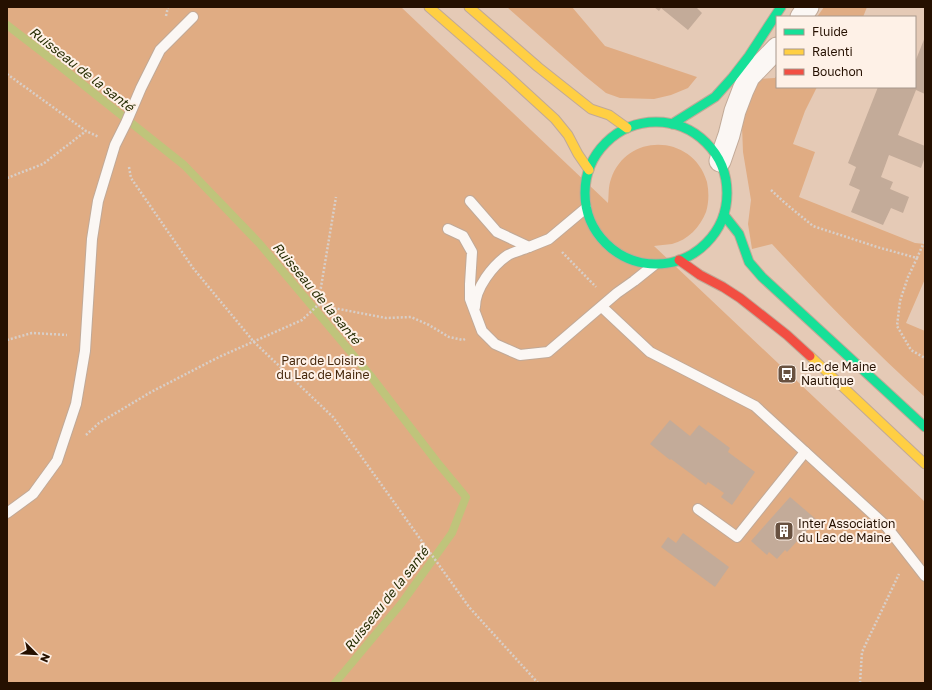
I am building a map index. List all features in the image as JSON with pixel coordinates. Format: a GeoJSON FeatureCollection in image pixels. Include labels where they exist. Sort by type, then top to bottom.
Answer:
{"type":"FeatureCollection","features":[{"type":"Feature","properties":{"kind":"street"},"geometry":{"type":"LineString","coordinates":[[429,7],[555,119],[568,135],[578,154],[589,170]]}},
{"type":"Feature","properties":{"kind":"street"},"geometry":{"type":"LineString","coordinates":[[469,7],[538,67],[591,109],[609,115],[628,128]]}},
{"type":"Feature","properties":{"kind":"street"},"geometry":{"type":"LineString","coordinates":[[672,124],[715,97],[749,56],[781,7]]}},
{"type":"Feature","properties":{"kind":"street"},"geometry":{"type":"LineString","coordinates":[[803,16],[808,7]]}},
{"type":"Feature","properties":{"kind":"street"},"geometry":{"type":"LineString","coordinates":[[720,160],[743,90],[750,77],[776,49]]}},
{"type":"Feature","properties":{"kind":"street"},"geometry":{"type":"LineString","coordinates":[[649,122],[672,124],[687,129],[700,137],[720,160],[725,176],[727,201],[724,214],[717,230],[707,243],[694,253],[671,263],[654,265],[639,262],[624,257],[610,248],[595,230],[586,208],[585,188],[592,162],[601,148],[613,137],[628,128],[634,125],[649,122]]}},
{"type":"Feature","properties":{"kind":"street"},"geometry":{"type":"LineString","coordinates":[[724,214],[739,234],[749,262],[762,277],[925,427]]}},
{"type":"Feature","properties":{"kind":"street"},"geometry":{"type":"LineString","coordinates":[[679,260],[700,275],[740,298],[787,336],[925,464]]}},
{"type":"Feature","properties":{"kind":"lane"},"geometry":{"type":"LineString","coordinates":[[7,513],[33,494],[58,460],[76,404],[85,351],[92,239],[98,201],[115,145],[160,50],[193,17]]}},
{"type":"Feature","properties":{"kind":"lane"},"geometry":{"type":"LineString","coordinates":[[470,201],[497,232],[529,247]]}},
{"type":"Feature","properties":{"kind":"lane"},"geometry":{"type":"LineString","coordinates":[[474,311],[475,300],[483,283],[494,267],[509,255],[549,239],[586,208]]}},
{"type":"Feature","properties":{"kind":"lane"},"geometry":{"type":"LineString","coordinates":[[448,229],[463,236],[472,252],[470,300],[482,331],[495,344],[520,355],[548,352],[654,265]]}},
{"type":"Feature","properties":{"kind":"lane"},"geometry":{"type":"LineString","coordinates":[[602,307],[650,352],[755,406],[886,526],[925,576]]}},
{"type":"Feature","properties":{"kind":"lane"},"geometry":{"type":"LineString","coordinates":[[698,509],[737,538],[805,452]]}},
{"type":"Feature","properties":{"kind":"path"},"geometry":{"type":"LineString","coordinates":[[7,74],[86,131],[115,145],[126,155],[131,178],[193,268],[254,342],[333,417],[469,607],[538,683]]}},
{"type":"Feature","properties":{"kind":"path"},"geometry":{"type":"LineString","coordinates":[[7,178],[43,164],[86,131]]}},
{"type":"Feature","properties":{"kind":"path"},"geometry":{"type":"LineString","coordinates":[[772,190],[813,226],[877,247],[917,258]]}},
{"type":"Feature","properties":{"kind":"path"},"geometry":{"type":"LineString","coordinates":[[58,460],[99,422],[219,357],[302,320],[318,305],[336,197]]}},
{"type":"Feature","properties":{"kind":"path"},"geometry":{"type":"LineString","coordinates":[[925,240],[908,277],[900,300],[897,326],[911,350],[925,358]]}},
{"type":"Feature","properties":{"kind":"path"},"geometry":{"type":"LineString","coordinates":[[558,247],[600,291]]}},
{"type":"Feature","properties":{"kind":"path"},"geometry":{"type":"LineString","coordinates":[[318,305],[386,318],[411,317],[429,325],[449,337],[463,340],[482,331]]}},
{"type":"Feature","properties":{"kind":"path"},"geometry":{"type":"LineString","coordinates":[[7,340],[32,333],[86,336]]}},
{"type":"Feature","properties":{"kind":"path"},"geometry":{"type":"LineString","coordinates":[[860,683],[862,652],[908,554]]}},
{"type":"Feature","properties":{"kind":"green space","name":"Parc de Loisirs du Lac de Maine"},"geometry":{"type":"Polygon","coordinates":[[[7,7],[401,7],[608,203],[611,179],[619,164],[631,153],[645,147],[660,145],[675,148],[688,155],[700,166],[707,182],[708,204],[706,212],[697,228],[688,236],[672,244],[654,246],[925,502],[925,683],[7,683],[7,7]]]}},
{"type":"Feature","properties":{"kind":"green space"},"geometry":{"type":"Polygon","coordinates":[[[507,7],[572,7],[605,46],[697,77],[688,88],[671,95],[654,99],[620,98],[606,93],[507,7]]]}},
{"type":"Feature","properties":{"kind":"green space"},"geometry":{"type":"Polygon","coordinates":[[[824,7],[867,7],[863,16],[818,16],[824,7]]]}},
{"type":"Feature","properties":{"kind":"green space"},"geometry":{"type":"Polygon","coordinates":[[[776,76],[776,88],[816,88],[805,111],[793,144],[815,152],[799,197],[915,243],[925,244],[925,279],[906,323],[925,331],[925,397],[809,284],[772,244],[752,249],[748,224],[751,200],[743,152],[742,126],[746,109],[759,79],[775,78],[776,76]]]}},
{"type":"Feature","properties":{"kind":"building"},"geometry":{"type":"Polygon","coordinates":[[[654,7],[696,7],[702,13],[688,30],[661,8],[659,11],[654,7]]]}},
{"type":"Feature","properties":{"kind":"building"},"geometry":{"type":"Polygon","coordinates":[[[925,37],[925,94],[916,90],[898,135],[925,146],[925,157],[921,168],[889,155],[881,177],[893,182],[890,189],[909,197],[903,213],[891,208],[883,225],[851,212],[860,190],[849,185],[856,167],[848,163],[878,88],[916,88],[916,60],[925,37]]]}},
{"type":"Feature","properties":{"kind":"building"},"geometry":{"type":"Polygon","coordinates":[[[784,368],[792,376],[789,380],[780,372],[784,368]]]}},
{"type":"Feature","properties":{"kind":"building"},"geometry":{"type":"Polygon","coordinates":[[[670,420],[690,436],[699,425],[730,448],[728,452],[755,472],[732,505],[721,497],[724,493],[708,482],[706,485],[650,444],[670,420]]]}},
{"type":"Feature","properties":{"kind":"building","name":"Inter Association du Lac de Maine"},"geometry":{"type":"Polygon","coordinates":[[[790,497],[817,520],[787,552],[785,550],[777,559],[769,552],[767,555],[751,541],[790,497]]]}},
{"type":"Feature","properties":{"kind":"building"},"geometry":{"type":"Polygon","coordinates":[[[683,533],[729,567],[715,587],[661,547],[668,537],[676,543],[683,533]]]}},
{"type":"Feature","properties":{"kind":"waterway","name":"Ruisseau de la santé"},"geometry":{"type":"LineString","coordinates":[[7,25],[184,165],[259,243],[370,375],[466,497],[452,533],[401,604],[335,683]]}},
{"type":"Feature","properties":{"kind":"traffic: fast"},"geometry":{"type":"LineString","coordinates":[[672,124],[715,97],[749,56],[781,7]]}},
{"type":"Feature","properties":{"kind":"traffic: fast"},"geometry":{"type":"LineString","coordinates":[[649,122],[663,122],[690,130],[711,148],[722,166],[726,179],[727,193],[726,207],[719,227],[701,248],[690,256],[677,261],[663,264],[649,264],[622,256],[601,238],[593,227],[588,214],[585,200],[585,186],[593,159],[611,138],[622,130],[635,125],[649,122]]}},
{"type":"Feature","properties":{"kind":"traffic: fast"},"geometry":{"type":"LineString","coordinates":[[724,215],[739,234],[749,262],[762,277],[925,427]]}},
{"type":"Feature","properties":{"kind":"traffic: slow"},"geometry":{"type":"LineString","coordinates":[[429,7],[555,119],[568,135],[578,154],[589,170]]}},
{"type":"Feature","properties":{"kind":"traffic: slow"},"geometry":{"type":"LineString","coordinates":[[469,7],[538,67],[591,109],[609,115],[627,128]]}},
{"type":"Feature","properties":{"kind":"traffic: slow"},"geometry":{"type":"LineString","coordinates":[[810,356],[925,464]]}},
{"type":"Feature","properties":{"kind":"traffic: jam"},"geometry":{"type":"LineString","coordinates":[[679,260],[700,275],[740,298],[787,335],[810,356]]}},
{"type":"Feature","properties":{"kind":"place","name":"Lac de Maine Nautique"},"geometry":{"type":"Point","coordinates":[787,374]}},
{"type":"Feature","properties":{"kind":"place","name":"Inter Association du Lac de Maine"},"geometry":{"type":"Point","coordinates":[784,531]}}]}
